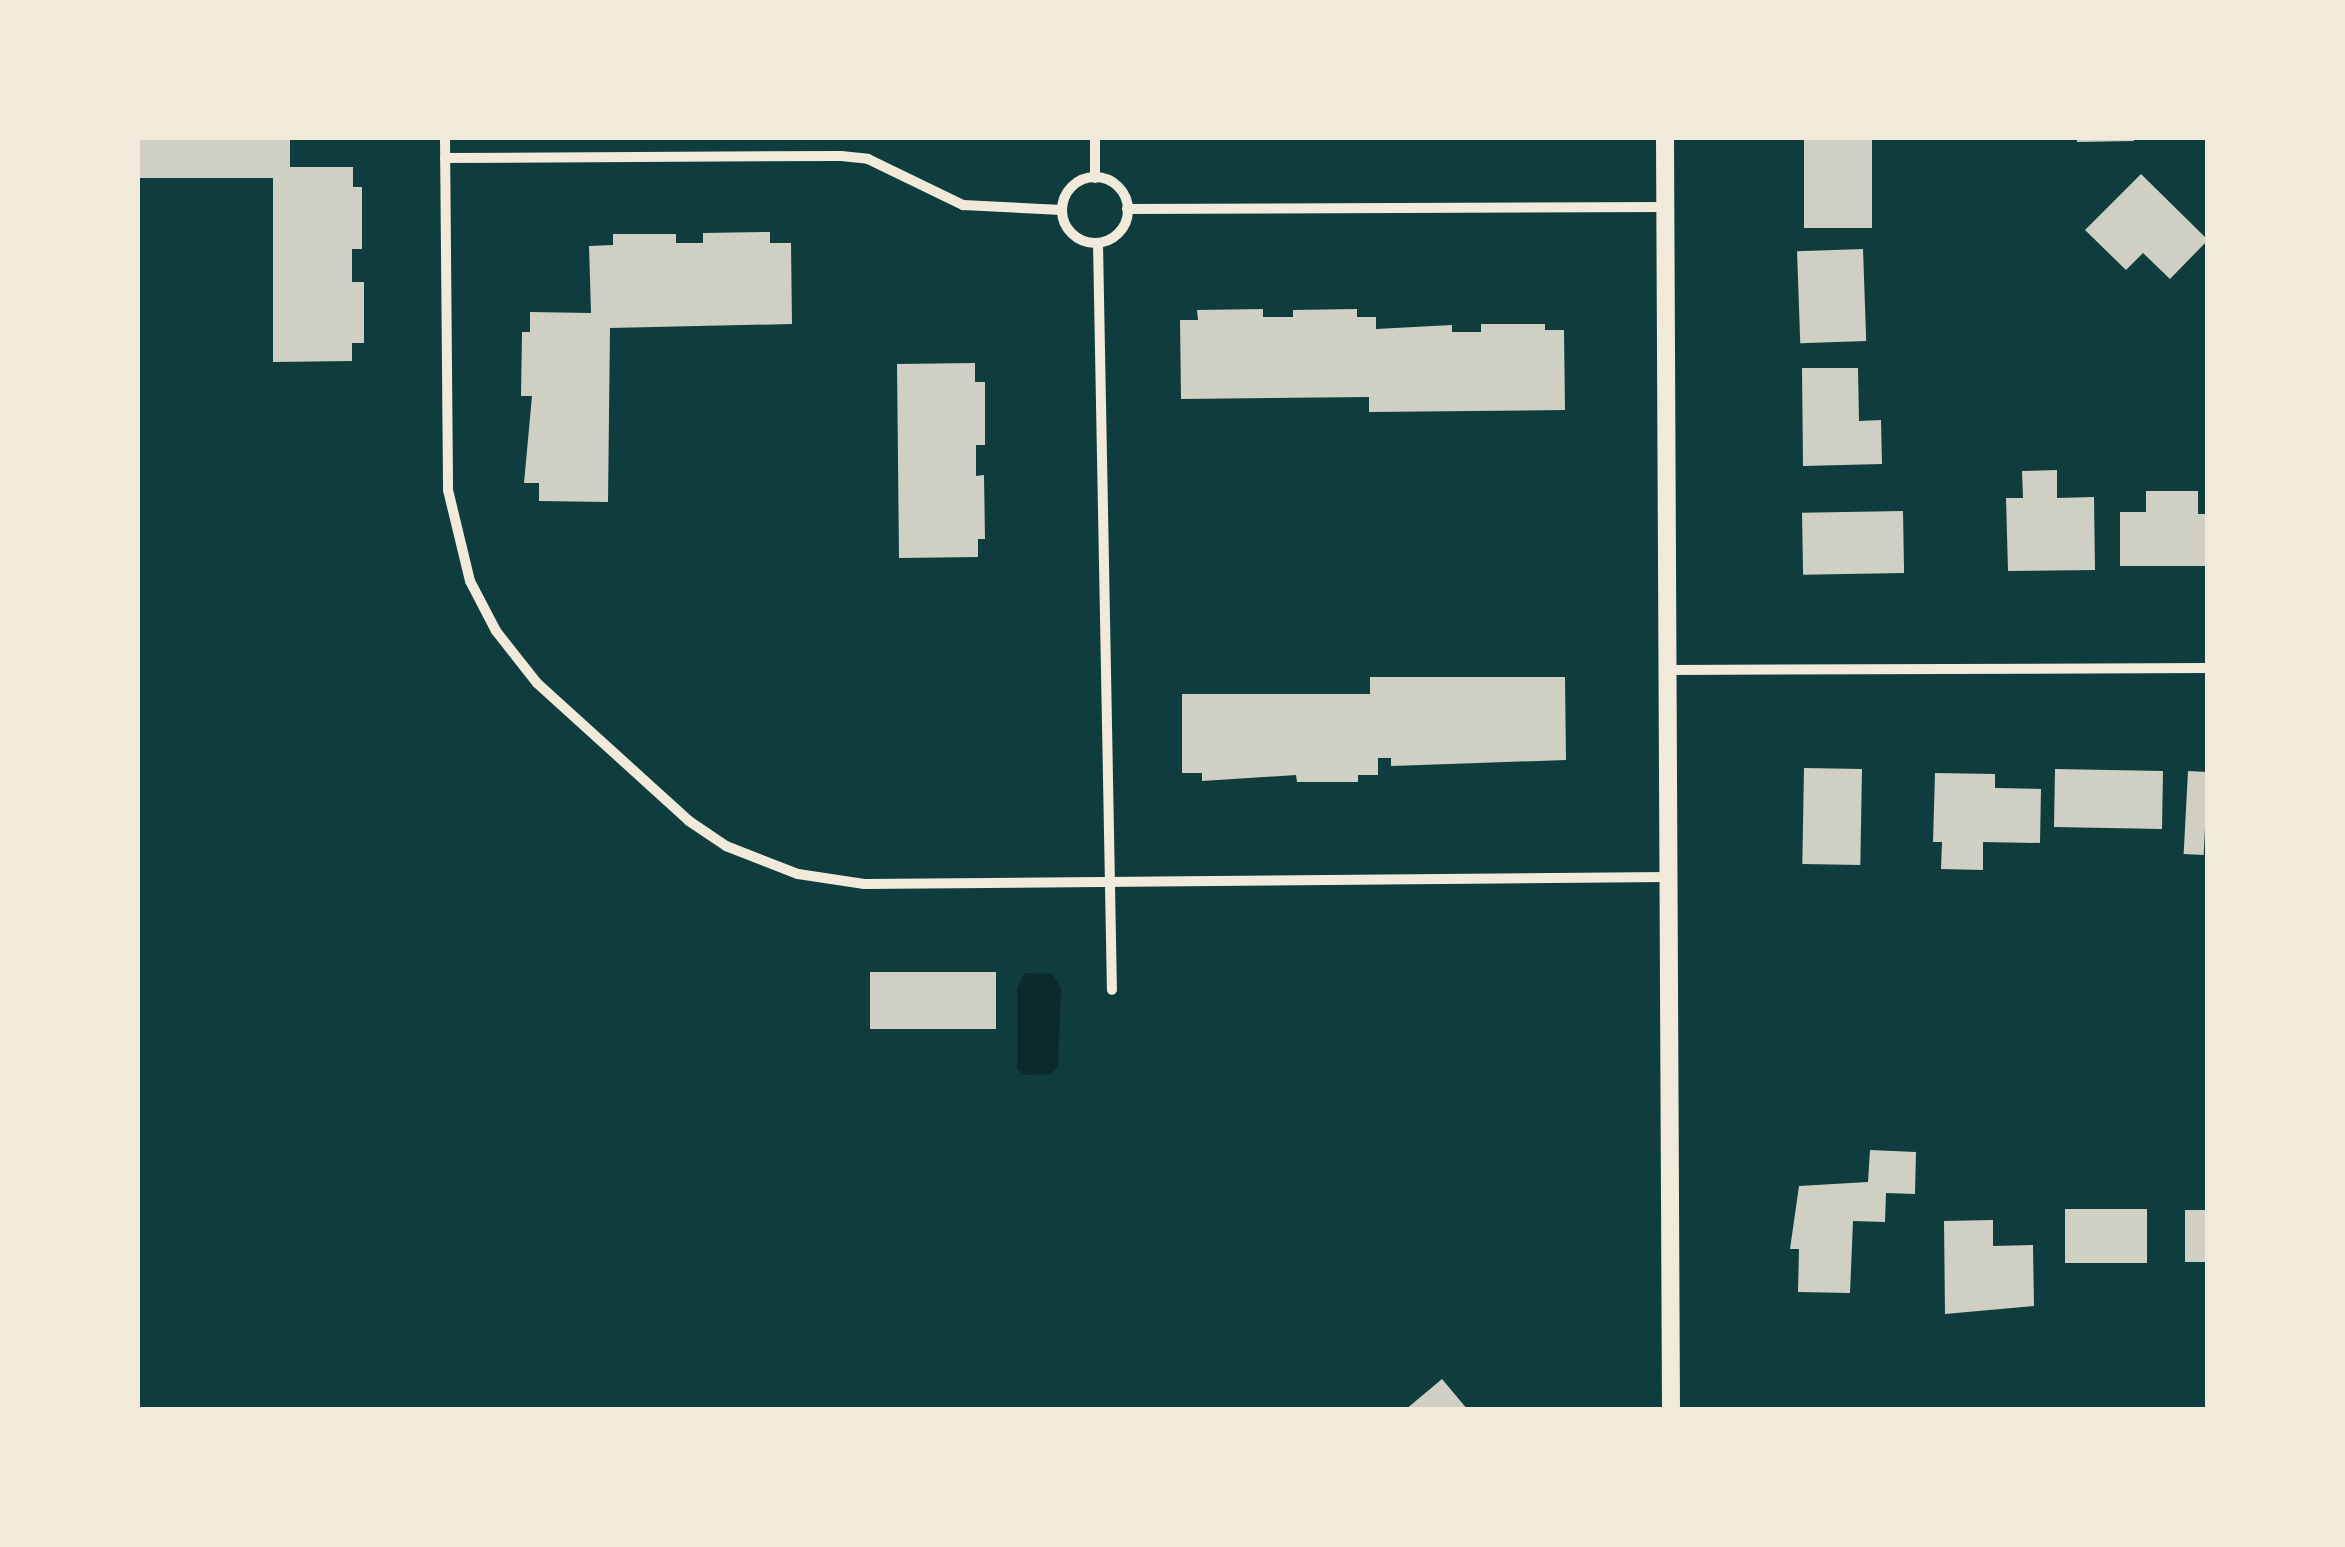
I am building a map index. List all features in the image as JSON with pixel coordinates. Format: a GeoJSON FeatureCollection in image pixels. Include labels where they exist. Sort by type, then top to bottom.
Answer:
{"type":"FeatureCollection","features":[{"type":"Feature","properties":{"kind":"street"},"geometry":{"type":"LineString","coordinates":[[444,138],[451,508],[470,581],[519,661],[689,821],[726,846],[798,874],[864,884],[1667,877]]}},
{"type":"Feature","properties":{"kind":"street"},"geometry":{"type":"LineString","coordinates":[[1094,178],[1095,138]]}},
{"type":"Feature","properties":{"kind":"street"},"geometry":{"type":"LineString","coordinates":[[1665,138],[1671,1410]]}},
{"type":"Feature","properties":{"kind":"street"},"geometry":{"type":"LineString","coordinates":[[445,158],[841,156],[868,159],[963,205],[1062,210]]}},
{"type":"Feature","properties":{"kind":"street"},"geometry":{"type":"LineString","coordinates":[[1094,178],[1120,189],[1128,210],[1121,230],[1098,242],[1072,234],[1062,210],[1072,186],[1094,178]]}},
{"type":"Feature","properties":{"kind":"street"},"geometry":{"type":"LineString","coordinates":[[1128,210],[1665,207]]}},
{"type":"Feature","properties":{"kind":"street"},"geometry":{"type":"LineString","coordinates":[[1098,242],[1106,880],[1112,990]]}},
{"type":"Feature","properties":{"kind":"street"},"geometry":{"type":"LineString","coordinates":[[1666,670],[2208,668]]}},
{"type":"Feature","properties":{"kind":"water"},"geometry":{"type":"Polygon","coordinates":[[[1024,973],[1052,974],[1061,988],[1058,1067],[1051,1074],[1025,1075],[1017,1069],[1017,989],[1024,973]]]}},
{"type":"Feature","properties":{"kind":"building"},"geometry":{"type":"Polygon","coordinates":[[[138,138],[290,138],[290,167],[353,167],[353,187],[362,187],[362,249],[352,249],[352,282],[364,282],[364,343],[352,343],[352,361],[273,362],[273,178],[138,178],[138,138]]]}},
{"type":"Feature","properties":{"kind":"building"},"geometry":{"type":"Polygon","coordinates":[[[1804,138],[1872,138],[1872,228],[1804,228],[1804,138]]]}},
{"type":"Feature","properties":{"kind":"building"},"geometry":{"type":"Polygon","coordinates":[[[2077,138],[2133,138],[2134,141],[2077,142],[2077,138]]]}},
{"type":"Feature","properties":{"kind":"building"},"geometry":{"type":"Polygon","coordinates":[[[2141,174],[2208,240],[2170,279],[2143,253],[2126,270],[2085,230],[2141,174]]]}},
{"type":"Feature","properties":{"kind":"building"},"geometry":{"type":"Polygon","coordinates":[[[770,232],[770,243],[791,243],[792,324],[610,328],[608,502],[539,501],[539,483],[524,483],[532,396],[521,396],[522,332],[530,332],[530,312],[591,313],[589,246],[613,245],[613,234],[676,234],[676,243],[703,243],[703,233],[770,232]]]}},
{"type":"Feature","properties":{"kind":"building"},"geometry":{"type":"Polygon","coordinates":[[[1863,249],[1866,341],[1800,343],[1797,251],[1863,249]]]}},
{"type":"Feature","properties":{"kind":"building"},"geometry":{"type":"Polygon","coordinates":[[[1263,309],[1263,317],[1293,317],[1293,310],[1357,309],[1357,317],[1376,317],[1376,329],[1452,325],[1452,332],[1481,332],[1481,324],[1545,324],[1545,330],[1564,330],[1565,410],[1369,412],[1369,397],[1181,399],[1180,320],[1198,320],[1197,310],[1263,309]]]}},
{"type":"Feature","properties":{"kind":"building"},"geometry":{"type":"Polygon","coordinates":[[[975,363],[975,382],[985,382],[985,445],[976,445],[976,476],[984,475],[985,539],[978,539],[978,557],[899,558],[897,364],[975,363]]]}},
{"type":"Feature","properties":{"kind":"building"},"geometry":{"type":"Polygon","coordinates":[[[1802,368],[1858,368],[1859,421],[1881,420],[1882,464],[1803,466],[1802,368]]]}},
{"type":"Feature","properties":{"kind":"building"},"geometry":{"type":"Polygon","coordinates":[[[2057,470],[2057,498],[2094,497],[2095,570],[2008,571],[2006,498],[2023,498],[2022,471],[2057,470]]]}},
{"type":"Feature","properties":{"kind":"building"},"geometry":{"type":"Polygon","coordinates":[[[2146,491],[2198,491],[2198,514],[2208,514],[2208,566],[2120,566],[2120,512],[2146,512],[2146,491]]]}},
{"type":"Feature","properties":{"kind":"building"},"geometry":{"type":"Polygon","coordinates":[[[1903,511],[1904,573],[1803,575],[1802,513],[1903,511]]]}},
{"type":"Feature","properties":{"kind":"building"},"geometry":{"type":"Polygon","coordinates":[[[1370,677],[1565,677],[1566,760],[1391,766],[1391,758],[1378,758],[1378,775],[1358,775],[1358,782],[1297,782],[1296,775],[1202,781],[1202,773],[1182,773],[1182,694],[1370,694],[1370,677]]]}},
{"type":"Feature","properties":{"kind":"building"},"geometry":{"type":"Polygon","coordinates":[[[1804,768],[1862,769],[1860,865],[1802,864],[1804,768]]]}},
{"type":"Feature","properties":{"kind":"building"},"geometry":{"type":"Polygon","coordinates":[[[2055,769],[2163,771],[2162,829],[2054,827],[2055,769]]]}},
{"type":"Feature","properties":{"kind":"building"},"geometry":{"type":"Polygon","coordinates":[[[2188,771],[2208,772],[2204,855],[2184,854],[2188,771]]]}},
{"type":"Feature","properties":{"kind":"building"},"geometry":{"type":"Polygon","coordinates":[[[1935,773],[1995,774],[1995,788],[2041,789],[2040,843],[1983,842],[1983,870],[1941,869],[1942,842],[1933,842],[1935,773]]]}},
{"type":"Feature","properties":{"kind":"building"},"geometry":{"type":"Polygon","coordinates":[[[870,972],[996,972],[996,1029],[870,1029],[870,972]]]}},
{"type":"Feature","properties":{"kind":"building"},"geometry":{"type":"Polygon","coordinates":[[[1870,1150],[1916,1152],[1915,1194],[1886,1193],[1885,1222],[1853,1221],[1850,1293],[1798,1292],[1799,1249],[1790,1249],[1799,1186],[1868,1182],[1870,1150]]]}},
{"type":"Feature","properties":{"kind":"building"},"geometry":{"type":"Polygon","coordinates":[[[2065,1209],[2147,1209],[2147,1263],[2065,1263],[2065,1209]]]}},
{"type":"Feature","properties":{"kind":"building"},"geometry":{"type":"Polygon","coordinates":[[[2185,1210],[2208,1210],[2208,1262],[2185,1262],[2185,1210]]]}},
{"type":"Feature","properties":{"kind":"building"},"geometry":{"type":"Polygon","coordinates":[[[1993,1220],[1993,1246],[2033,1245],[2034,1306],[1945,1314],[1944,1221],[1993,1220]]]}},
{"type":"Feature","properties":{"kind":"building"},"geometry":{"type":"Polygon","coordinates":[[[1442,1379],[1468,1410],[1405,1410],[1442,1379]]]}}]}
